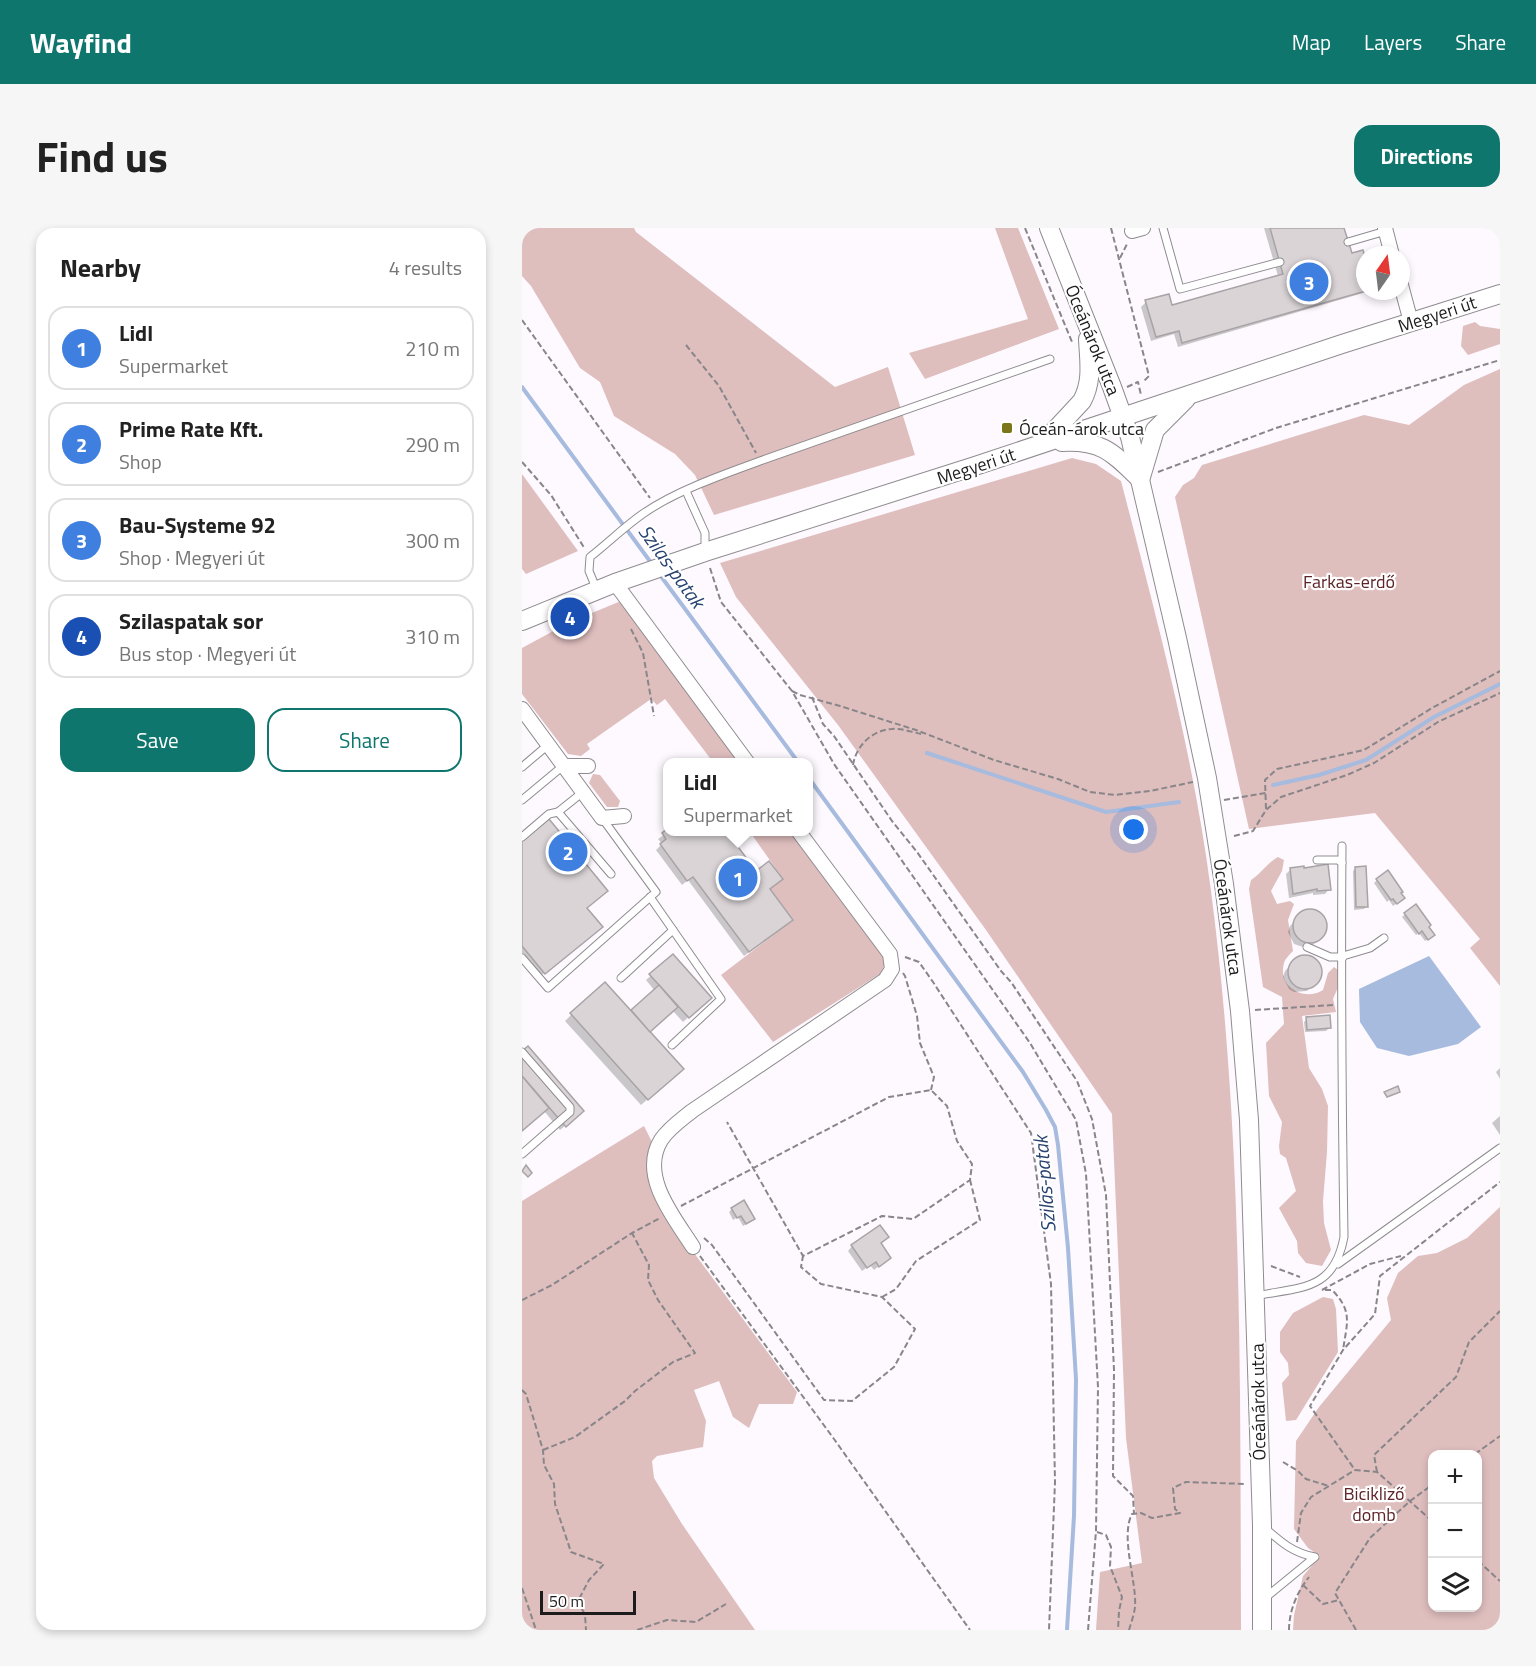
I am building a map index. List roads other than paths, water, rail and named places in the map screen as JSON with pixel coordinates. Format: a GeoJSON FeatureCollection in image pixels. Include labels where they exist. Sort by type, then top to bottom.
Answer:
{"type":"FeatureCollection","features":[{"type":"Feature","properties":{"kind":"street","name":"Óceánárok utca"},"geometry":{"type":"LineString","coordinates":[[1049,228],[1123,417],[1140,478],[1207,778],[1224,884],[1240,1011],[1249,1120],[1262,1525],[1262,1630]]}},
{"type":"Feature","properties":{"kind":"street"},"geometry":{"type":"LineString","coordinates":[[1385,230],[1389,246]]}},
{"type":"Feature","properties":{"kind":"street","name":"Megyeri út"},"geometry":{"type":"LineString","coordinates":[[522,621],[622,580],[705,552],[1500,294]]}},
{"type":"Feature","properties":{"kind":"street"},"geometry":{"type":"LineString","coordinates":[[1405,300],[1411,322]]}},
{"type":"Feature","properties":{"kind":"street"},"geometry":{"type":"LineString","coordinates":[[1043,443],[1086,394],[1089,384],[1087,325]]}},
{"type":"Feature","properties":{"kind":"street"},"geometry":{"type":"LineString","coordinates":[[1043,443],[1076,441],[1095,444],[1107,449],[1140,478],[1155,430],[1184,400],[1202,391]]}},
{"type":"Feature","properties":{"kind":"street"},"geometry":{"type":"LineString","coordinates":[[622,580],[744,758]]}},
{"type":"Feature","properties":{"kind":"street"},"geometry":{"type":"LineString","coordinates":[[522,710],[602,818],[624,816]]}},
{"type":"Feature","properties":{"kind":"street"},"geometry":{"type":"LineString","coordinates":[[563,766],[588,766]]}},
{"type":"Feature","properties":{"kind":"street"},"geometry":{"type":"LineString","coordinates":[[698,1243],[671,1212],[660,1192],[654,1170],[654,1159],[660,1142],[669,1130],[692,1111],[885,980],[889,975],[891,958],[803,836]]}},
{"type":"Feature","properties":{"kind":"lane"},"geometry":{"type":"LineString","coordinates":[[1163,228],[1180,290],[1280,262]]}},
{"type":"Feature","properties":{"kind":"lane"},"geometry":{"type":"LineString","coordinates":[[1348,242],[1385,230]]}},
{"type":"Feature","properties":{"kind":"lane"},"geometry":{"type":"LineString","coordinates":[[597,590],[589,571],[590,557],[645,512],[656,506],[714,478],[1050,359]]}},
{"type":"Feature","properties":{"kind":"lane"},"geometry":{"type":"LineString","coordinates":[[686,491],[705,533],[705,552]]}},
{"type":"Feature","properties":{"kind":"lane"},"geometry":{"type":"LineString","coordinates":[[522,767],[548,745]]}},
{"type":"Feature","properties":{"kind":"lane"},"geometry":{"type":"LineString","coordinates":[[522,800],[563,766]]}},
{"type":"Feature","properties":{"kind":"lane"},"geometry":{"type":"LineString","coordinates":[[522,837],[549,814],[558,812],[583,792]]}},
{"type":"Feature","properties":{"kind":"lane"},"geometry":{"type":"LineString","coordinates":[[558,812],[611,874]]}},
{"type":"Feature","properties":{"kind":"lane"},"geometry":{"type":"LineString","coordinates":[[522,958],[548,988],[656,892],[602,818]]}},
{"type":"Feature","properties":{"kind":"lane"},"geometry":{"type":"LineString","coordinates":[[1336,1265],[1344,1237],[1342,846]]}},
{"type":"Feature","properties":{"kind":"lane"},"geometry":{"type":"LineString","coordinates":[[1317,860],[1338,860],[1342,863]]}},
{"type":"Feature","properties":{"kind":"lane"},"geometry":{"type":"LineString","coordinates":[[650,897],[721,999],[672,1045]]}},
{"type":"Feature","properties":{"kind":"lane"},"geometry":{"type":"LineString","coordinates":[[621,978],[673,930]]}},
{"type":"Feature","properties":{"kind":"lane"},"geometry":{"type":"LineString","coordinates":[[1307,946],[1330,957],[1343,957],[1370,948],[1384,938]]}},
{"type":"Feature","properties":{"kind":"lane"},"geometry":{"type":"LineString","coordinates":[[522,1053],[570,1107],[570,1112],[522,1154]]}},
{"type":"Feature","properties":{"kind":"lane"},"geometry":{"type":"LineString","coordinates":[[1255,1296],[1315,1284],[1325,1278],[1336,1265],[1500,1148]]}},
{"type":"Feature","properties":{"kind":"lane"},"geometry":{"type":"LineString","coordinates":[[1262,1525],[1285,1546],[1300,1554],[1315,1557],[1263,1599]]}},
{"type":"Feature","properties":{"kind":"water"},"geometry":{"type":"Polygon","coordinates":[[[1429,956],[1481,1027],[1458,1044],[1409,1056],[1377,1048],[1360,1022],[1359,989],[1429,956]]]}},
{"type":"Feature","properties":{"kind":"waterway","name":"Szilas-patak"},"geometry":{"type":"LineString","coordinates":[[522,387],[652,564]]}},
{"type":"Feature","properties":{"kind":"waterway","name":"Szilas-patak"},"geometry":{"type":"LineString","coordinates":[[660,575],[795,758]]}},
{"type":"Feature","properties":{"kind":"waterway"},"geometry":{"type":"LineString","coordinates":[[1273,785],[1319,775],[1366,760],[1434,717],[1500,684]]}},
{"type":"Feature","properties":{"kind":"waterway"},"geometry":{"type":"LineString","coordinates":[[927,753],[1106,812],[1179,802]]}},
{"type":"Feature","properties":{"kind":"waterway","name":"Szilas-patak"},"geometry":{"type":"LineString","coordinates":[[813,784],[1023,1072],[1055,1127],[1068,1248],[1076,1379],[1074,1516],[1067,1630]]}},
{"type":"Feature","properties":{"kind":"place","name":"Bau-Systeme 92"},"geometry":{"type":"Point","coordinates":[1309,282]}},
{"type":"Feature","properties":{"kind":"place","name":"Óceán-árok utca"},"geometry":{"type":"Point","coordinates":[1007,428]}},
{"type":"Feature","properties":{"kind":"place","name":"Szilaspatak sor"},"geometry":{"type":"Point","coordinates":[570,617]}},
{"type":"Feature","properties":{"kind":"place","name":"Prime Rate Kft."},"geometry":{"type":"Point","coordinates":[568,852]}},
{"type":"Feature","properties":{"kind":"place","name":"Lidl"},"geometry":{"type":"Point","coordinates":[738,878]}},
{"type":"Feature","properties":{"kind":"park label","name":"Farkas-erdő"},"geometry":{"type":"Point","coordinates":[1349,581]}},
{"type":"Feature","properties":{"kind":"park label","name":"Bicikliző domb"},"geometry":{"type":"Point","coordinates":[1374,1503]}}]}
